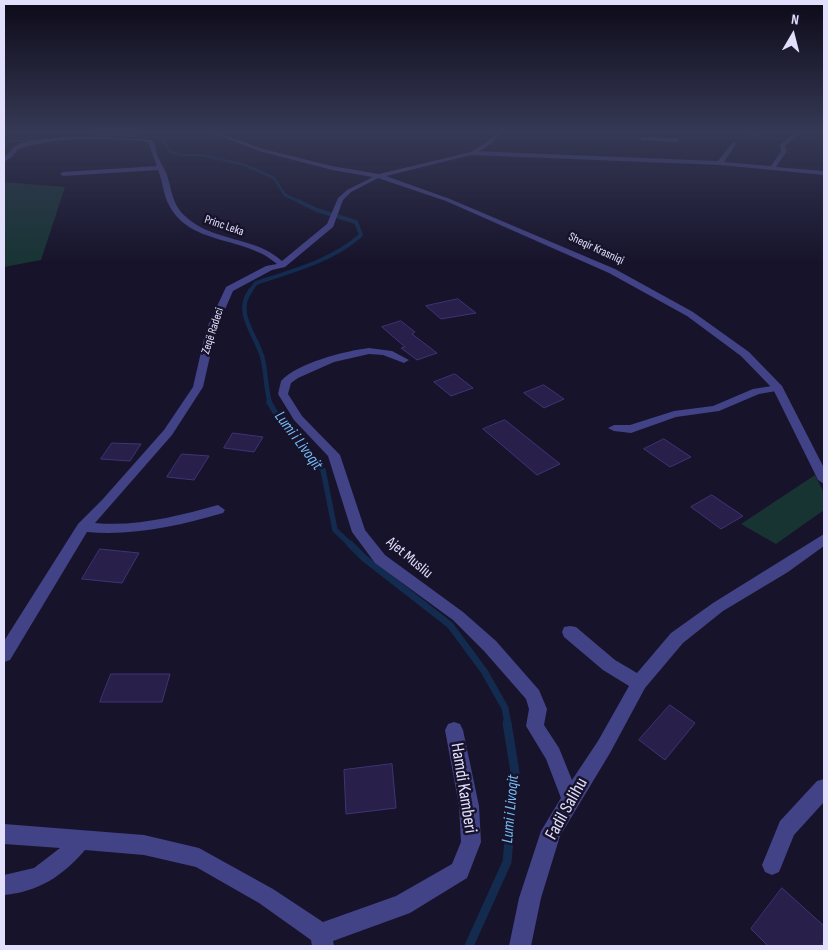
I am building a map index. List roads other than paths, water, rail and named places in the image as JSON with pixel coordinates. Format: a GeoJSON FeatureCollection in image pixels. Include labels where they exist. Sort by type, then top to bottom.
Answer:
{"type":"FeatureCollection","features":[{"type":"Feature","properties":{"kind":"street","name":"Princ Leka"},"geometry":{"type":"LineString","coordinates":[[162,175],[168,195],[179,214],[189,225],[206,233],[259,250],[278,260],[282,265]]}},
{"type":"Feature","properties":{"kind":"street","name":"Zeqë Radeci"},"geometry":{"type":"LineString","coordinates":[[4,655],[83,527],[107,503],[168,432],[198,387],[211,330],[229,289],[269,268],[282,265],[330,225],[340,199],[379,176]]}},
{"type":"Feature","properties":{"kind":"street","name":"Sheqir Krasniqi"},"geometry":{"type":"LineString","coordinates":[[379,176],[448,200],[612,271],[690,314],[744,354],[778,388],[824,480]]}},
{"type":"Feature","properties":{"kind":"street","name":"Ajet Musliu"},"geometry":{"type":"LineString","coordinates":[[404,360],[378,350],[330,361],[299,372],[286,380],[283,394],[298,418],[334,456],[351,500],[360,532],[380,559],[458,616],[490,646],[533,694],[538,709],[536,726],[553,754],[570,798]]}},
{"type":"Feature","properties":{"kind":"street"},"geometry":{"type":"LineString","coordinates":[[614,428],[631,429],[674,414],[715,409],[758,391],[778,388]]}},
{"type":"Feature","properties":{"kind":"street"},"geometry":{"type":"LineString","coordinates":[[83,527],[109,530],[147,528],[218,510]]}},
{"type":"Feature","properties":{"kind":"street","name":"Fadil Salihu"},"geometry":{"type":"LineString","coordinates":[[520,946],[530,898],[551,830],[604,747],[639,682],[677,638],[718,607],[783,568],[824,539]]}},
{"type":"Feature","properties":{"kind":"street"},"geometry":{"type":"LineString","coordinates":[[570,632],[609,665],[639,682]]}},
{"type":"Feature","properties":{"kind":"street","name":"Hamdi Kamberi"},"geometry":{"type":"LineString","coordinates":[[4,834],[144,845],[199,858],[266,896],[322,940],[402,905],[460,871],[471,842],[469,806],[454,730]]}},
{"type":"Feature","properties":{"kind":"street"},"geometry":{"type":"LineString","coordinates":[[772,865],[788,828],[824,788]]}},
{"type":"Feature","properties":{"kind":"street"},"geometry":{"type":"LineString","coordinates":[[4,885],[26,883],[60,865],[82,839]]}},
{"type":"Feature","properties":{"kind":"waterway","name":"Lumi i Livoqit"},"geometry":{"type":"LineString","coordinates":[[268,175],[274,178],[285,195],[300,202]]}},
{"type":"Feature","properties":{"kind":"waterway","name":"Lumi i Livoqit"},"geometry":{"type":"LineString","coordinates":[[250,291],[256,283],[325,258],[350,244],[361,235],[356,222],[317,210],[298,201]]}},
{"type":"Feature","properties":{"kind":"waterway","name":"Lumi i Livoqit"},"geometry":{"type":"LineString","coordinates":[[251,290],[246,299],[245,316],[261,352],[270,403]]}},
{"type":"Feature","properties":{"kind":"waterway","name":"Lumi i Livoqit"},"geometry":{"type":"LineString","coordinates":[[269,402],[285,429],[323,470],[335,530],[351,545]]}},
{"type":"Feature","properties":{"kind":"waterway","name":"Lumi i Livoqit"},"geometry":{"type":"LineString","coordinates":[[351,545],[364,558],[450,625],[484,671],[505,708],[508,724]]}},
{"type":"Feature","properties":{"kind":"waterway","name":"Lumi i Livoqit"},"geometry":{"type":"LineString","coordinates":[[469,946],[507,862],[515,772],[507,723]]}}]}
